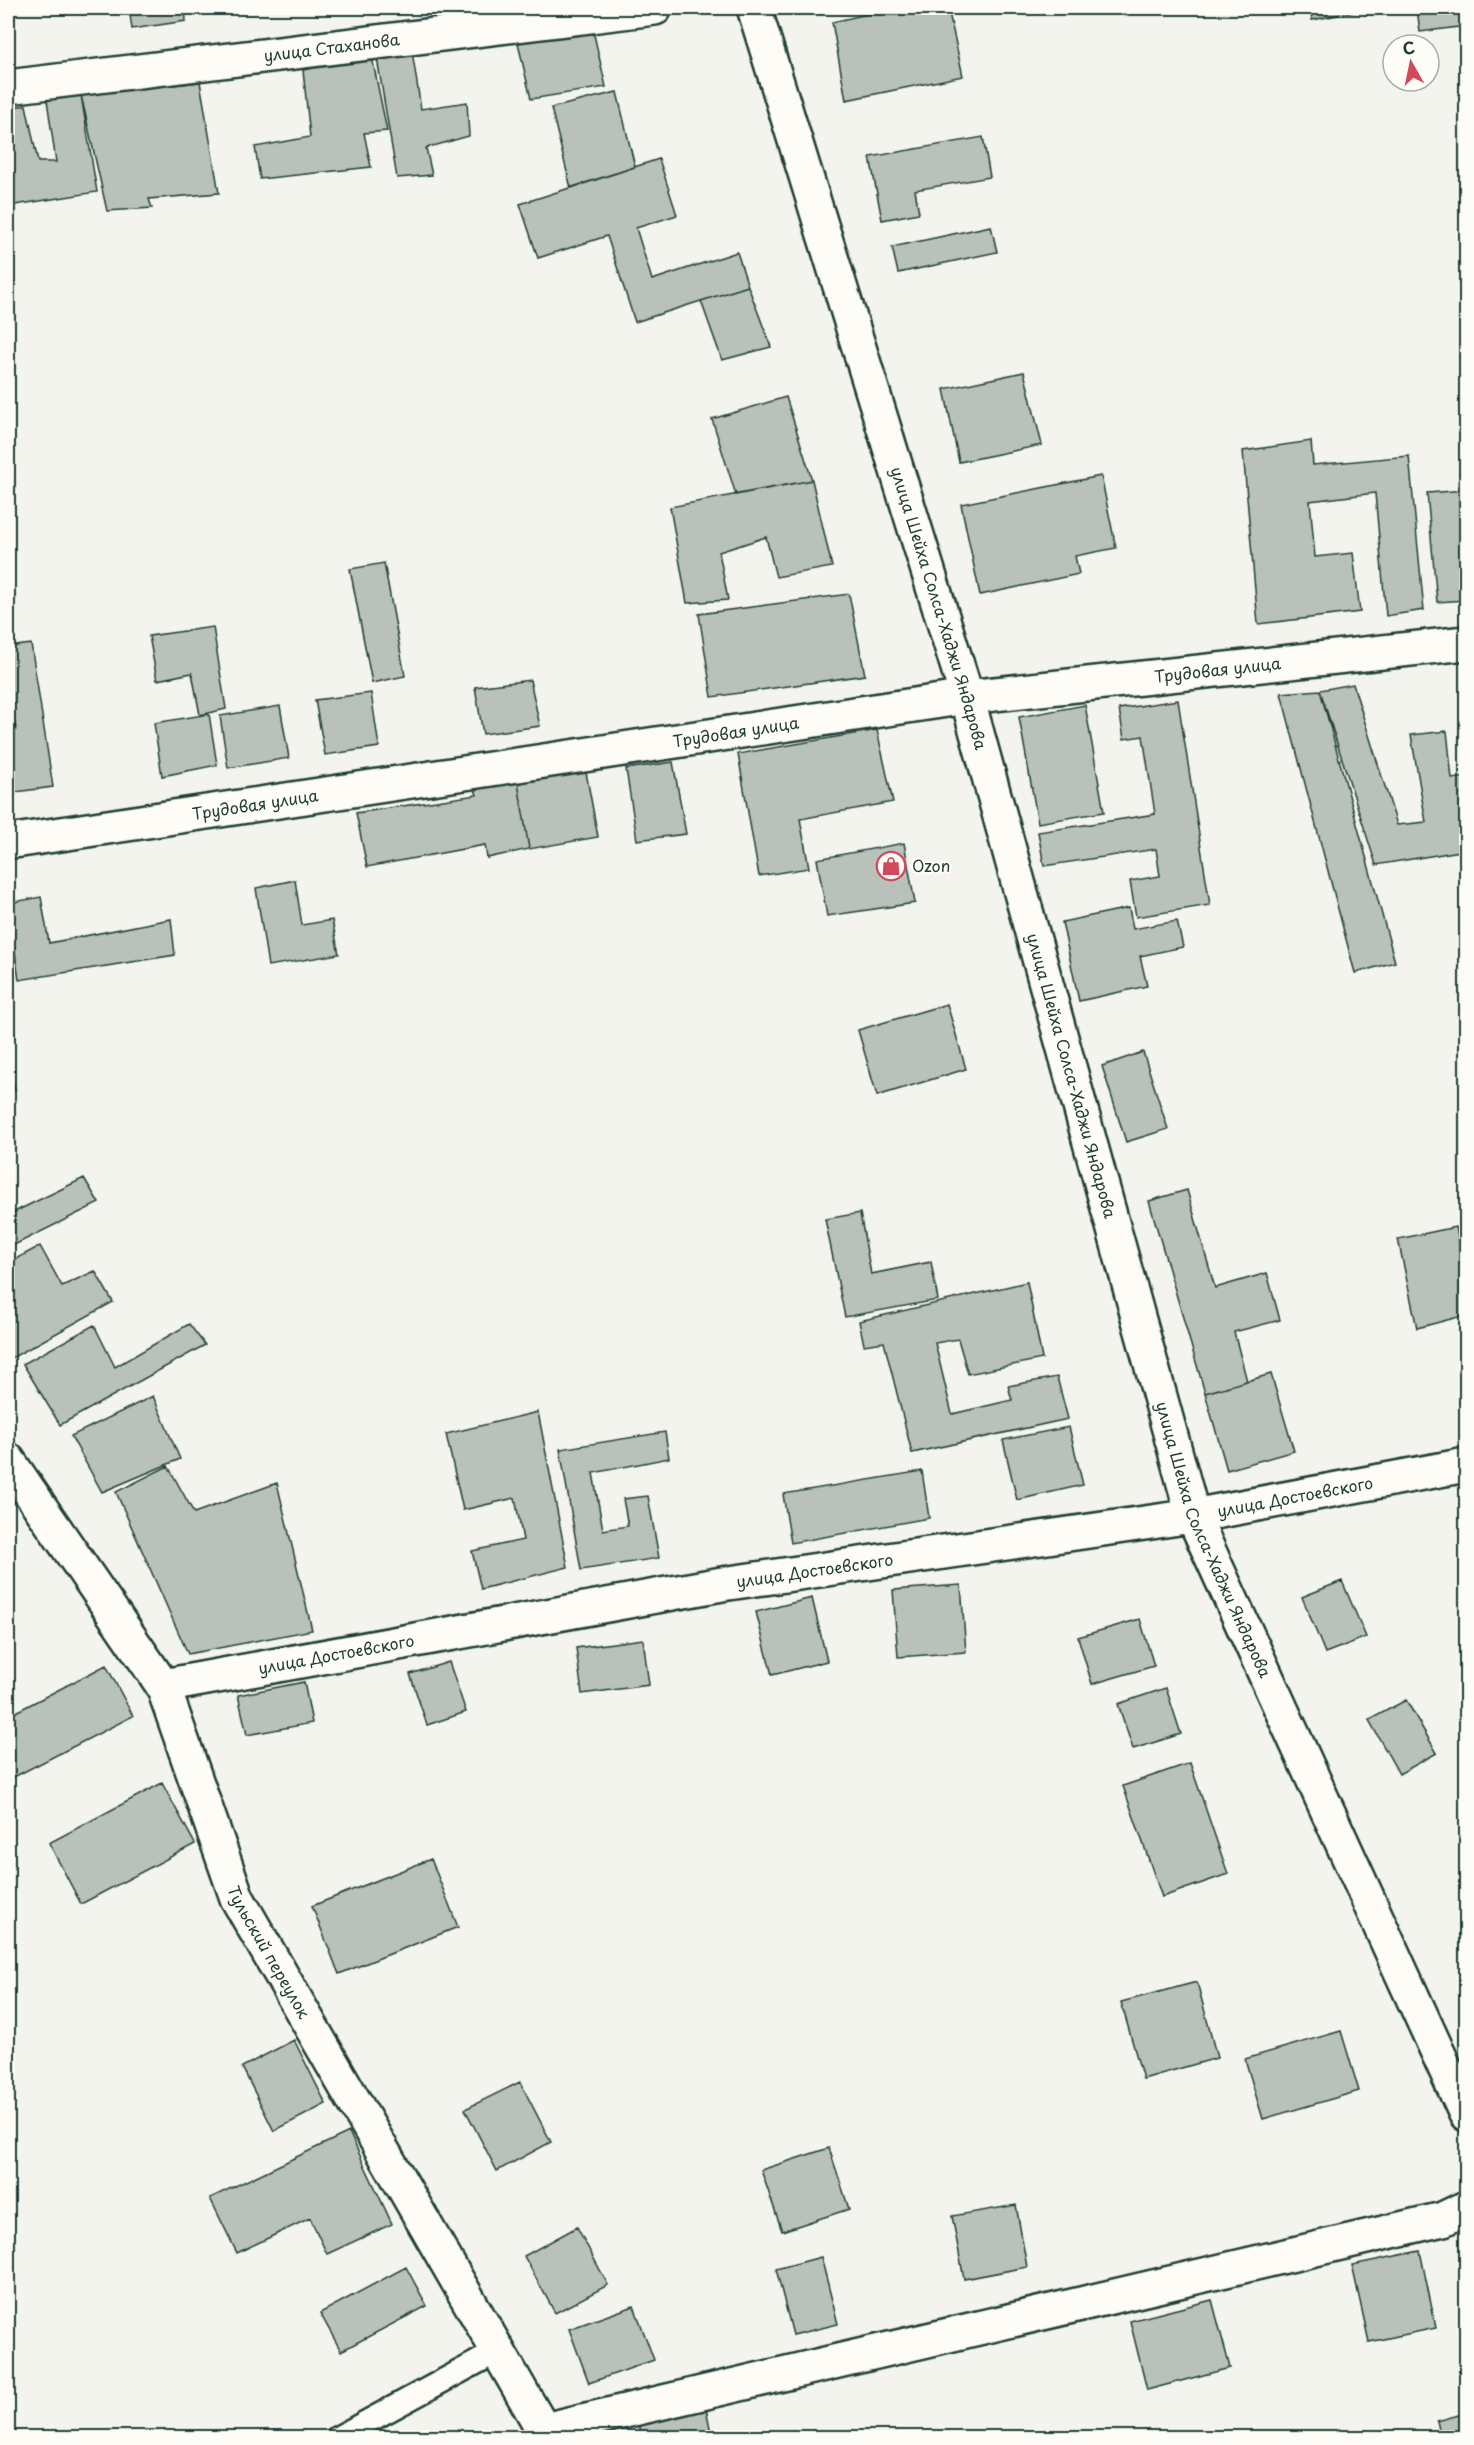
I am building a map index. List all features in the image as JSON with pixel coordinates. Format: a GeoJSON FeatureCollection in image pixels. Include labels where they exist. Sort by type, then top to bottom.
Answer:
{"type":"FeatureCollection","features":[{"type":"Feature","properties":{"kind":"street","name":"улица Стаханова"},"geometry":{"type":"LineString","coordinates":[[8,87],[655,8]]}},
{"type":"Feature","properties":{"kind":"street","name":"улица Шейха Солса-Хаджи Яндарова"},"geometry":{"type":"LineString","coordinates":[[754,8],[967,697],[1193,1516],[1467,2114]]}},
{"type":"Feature","properties":{"kind":"street","name":"Трудовая улица"},"geometry":{"type":"LineString","coordinates":[[8,842],[967,697],[1467,643]]}},
{"type":"Feature","properties":{"kind":"street","name":"Тульский переулок"},"geometry":{"type":"LineString","coordinates":[[8,1460],[163,1686],[237,1898],[546,2434]]}},
{"type":"Feature","properties":{"kind":"street","name":"улица Достоевского"},"geometry":{"type":"LineString","coordinates":[[163,1686],[722,1584],[1193,1516],[1467,1465]]}},
{"type":"Feature","properties":{"kind":"street"},"geometry":{"type":"LineString","coordinates":[[546,2434],[1443,2219],[1467,2208]]}},
{"type":"Feature","properties":{"kind":"lane"},"geometry":{"type":"LineString","coordinates":[[337,2438],[498,2351]]}},
{"type":"Feature","properties":{"kind":"building"},"geometry":{"type":"Polygon","coordinates":[[[129,8],[185,8],[186,21],[132,29],[129,8]]]}},
{"type":"Feature","properties":{"kind":"building"},"geometry":{"type":"Polygon","coordinates":[[[894,8],[948,8],[963,76],[846,100],[832,22],[894,8]]]}},
{"type":"Feature","properties":{"kind":"building"},"geometry":{"type":"Polygon","coordinates":[[[1310,8],[1374,8],[1312,20],[1310,8]]]}},
{"type":"Feature","properties":{"kind":"building"},"geometry":{"type":"Polygon","coordinates":[[[1417,8],[1466,8],[1466,26],[1420,32],[1417,8]]]}},
{"type":"Feature","properties":{"kind":"building"},"geometry":{"type":"Polygon","coordinates":[[[592,26],[606,87],[531,99],[517,39],[592,26]]]}},
{"type":"Feature","properties":{"kind":"building"},"geometry":{"type":"Polygon","coordinates":[[[412,51],[421,109],[467,102],[469,136],[426,148],[432,175],[397,178],[377,58],[412,51]]]}},
{"type":"Feature","properties":{"kind":"building"},"geometry":{"type":"Polygon","coordinates":[[[372,57],[387,131],[364,133],[371,167],[260,179],[255,147],[310,137],[303,70],[372,57]]]}},
{"type":"Feature","properties":{"kind":"building"},"geometry":{"type":"Polygon","coordinates":[[[200,82],[219,193],[149,199],[152,208],[107,211],[81,95],[200,82]]]}},
{"type":"Feature","properties":{"kind":"building"},"geometry":{"type":"Polygon","coordinates":[[[617,92],[635,167],[571,188],[551,108],[617,92]]]}},
{"type":"Feature","properties":{"kind":"building"},"geometry":{"type":"Polygon","coordinates":[[[81,95],[97,192],[8,206],[8,108],[26,105],[38,162],[56,162],[47,100],[81,95]]]}},
{"type":"Feature","properties":{"kind":"building"},"geometry":{"type":"Polygon","coordinates":[[[983,137],[990,177],[915,190],[919,213],[882,220],[870,157],[983,137]]]}},
{"type":"Feature","properties":{"kind":"building"},"geometry":{"type":"Polygon","coordinates":[[[659,159],[677,215],[636,228],[652,280],[737,252],[748,286],[635,322],[607,236],[538,258],[520,204],[659,159]]]}},
{"type":"Feature","properties":{"kind":"building"},"geometry":{"type":"Polygon","coordinates":[[[991,226],[997,252],[898,273],[892,247],[991,226]]]}},
{"type":"Feature","properties":{"kind":"building"},"geometry":{"type":"Polygon","coordinates":[[[748,286],[771,347],[722,360],[701,301],[748,286]]]}},
{"type":"Feature","properties":{"kind":"building"},"geometry":{"type":"Polygon","coordinates":[[[1024,372],[1042,445],[959,462],[944,389],[1024,372]]]}},
{"type":"Feature","properties":{"kind":"building"},"geometry":{"type":"Polygon","coordinates":[[[786,397],[812,480],[736,495],[712,419],[786,397]]]}},
{"type":"Feature","properties":{"kind":"building"},"geometry":{"type":"Polygon","coordinates":[[[1311,441],[1313,465],[1409,456],[1424,610],[1386,616],[1375,493],[1310,501],[1315,557],[1353,553],[1360,612],[1258,624],[1243,451],[1311,441]]]}},
{"type":"Feature","properties":{"kind":"building"},"geometry":{"type":"Polygon","coordinates":[[[1101,476],[1116,548],[1075,556],[1079,574],[980,595],[961,504],[1101,476]]]}},
{"type":"Feature","properties":{"kind":"building"},"geometry":{"type":"Polygon","coordinates":[[[812,480],[832,567],[776,577],[766,537],[719,552],[728,600],[687,603],[670,507],[812,480]]]}},
{"type":"Feature","properties":{"kind":"building"},"geometry":{"type":"Polygon","coordinates":[[[1466,490],[1466,600],[1437,602],[1427,493],[1466,490]]]}},
{"type":"Feature","properties":{"kind":"building"},"geometry":{"type":"Polygon","coordinates":[[[384,563],[405,676],[372,683],[350,569],[384,563]]]}},
{"type":"Feature","properties":{"kind":"building"},"geometry":{"type":"Polygon","coordinates":[[[849,594],[865,675],[712,697],[699,614],[849,594]]]}},
{"type":"Feature","properties":{"kind":"building"},"geometry":{"type":"Polygon","coordinates":[[[213,627],[226,709],[200,715],[192,673],[157,680],[149,636],[213,627]]]}},
{"type":"Feature","properties":{"kind":"building"},"geometry":{"type":"Polygon","coordinates":[[[31,644],[53,787],[8,793],[8,732],[16,730],[8,680],[8,647],[31,644]]]}},
{"type":"Feature","properties":{"kind":"building"},"geometry":{"type":"Polygon","coordinates":[[[530,680],[540,726],[483,734],[475,687],[530,680]]]}},
{"type":"Feature","properties":{"kind":"building"},"geometry":{"type":"Polygon","coordinates":[[[1353,684],[1397,825],[1426,822],[1411,735],[1447,731],[1452,779],[1466,777],[1466,850],[1376,865],[1320,690],[1353,684]]]}},
{"type":"Feature","properties":{"kind":"building"},"geometry":{"type":"Polygon","coordinates":[[[1320,690],[1395,962],[1355,973],[1281,693],[1320,690]]]}},
{"type":"Feature","properties":{"kind":"building"},"geometry":{"type":"Polygon","coordinates":[[[371,693],[379,747],[325,755],[315,700],[371,693]]]}},
{"type":"Feature","properties":{"kind":"building"},"geometry":{"type":"Polygon","coordinates":[[[1178,700],[1210,905],[1136,917],[1130,881],[1160,876],[1156,849],[1044,866],[1038,832],[1155,814],[1143,736],[1124,739],[1119,709],[1178,700]]]}},
{"type":"Feature","properties":{"kind":"building"},"geometry":{"type":"Polygon","coordinates":[[[1085,705],[1104,812],[1038,823],[1019,717],[1085,705]]]}},
{"type":"Feature","properties":{"kind":"building"},"geometry":{"type":"Polygon","coordinates":[[[280,706],[289,758],[228,768],[220,716],[280,706]]]}},
{"type":"Feature","properties":{"kind":"building"},"geometry":{"type":"Polygon","coordinates":[[[209,714],[217,765],[162,776],[154,723],[209,714]]]}},
{"type":"Feature","properties":{"kind":"building"},"geometry":{"type":"Polygon","coordinates":[[[877,730],[893,802],[800,819],[809,868],[759,876],[738,754],[877,730]]]}},
{"type":"Feature","properties":{"kind":"building"},"geometry":{"type":"Polygon","coordinates":[[[673,762],[686,834],[637,840],[626,769],[673,762]]]}},
{"type":"Feature","properties":{"kind":"building"},"geometry":{"type":"Polygon","coordinates":[[[585,767],[598,837],[529,849],[517,777],[585,767]]]}},
{"type":"Feature","properties":{"kind":"building"},"geometry":{"type":"Polygon","coordinates":[[[517,777],[529,849],[487,858],[485,845],[367,867],[356,813],[477,795],[473,784],[517,777]]]}},
{"type":"Feature","properties":{"kind":"building"},"geometry":{"type":"Polygon","coordinates":[[[904,843],[915,903],[827,916],[817,859],[904,843]]]}},
{"type":"Feature","properties":{"kind":"building"},"geometry":{"type":"Polygon","coordinates":[[[295,880],[302,925],[332,920],[339,954],[268,966],[256,888],[295,880]]]}},
{"type":"Feature","properties":{"kind":"building"},"geometry":{"type":"Polygon","coordinates":[[[41,897],[49,943],[171,919],[175,955],[19,980],[8,903],[41,897]]]}},
{"type":"Feature","properties":{"kind":"building"},"geometry":{"type":"Polygon","coordinates":[[[1129,908],[1133,929],[1177,921],[1183,947],[1140,956],[1147,986],[1079,1001],[1062,922],[1129,908]]]}},
{"type":"Feature","properties":{"kind":"building"},"geometry":{"type":"Polygon","coordinates":[[[947,1004],[966,1069],[877,1096],[858,1030],[947,1004]]]}},
{"type":"Feature","properties":{"kind":"building"},"geometry":{"type":"Polygon","coordinates":[[[1143,1052],[1168,1129],[1126,1142],[1102,1066],[1143,1052]]]}},
{"type":"Feature","properties":{"kind":"building"},"geometry":{"type":"Polygon","coordinates":[[[11,1064],[15,1091],[8,1093],[8,1065],[11,1064]]]}},
{"type":"Feature","properties":{"kind":"building"},"geometry":{"type":"Polygon","coordinates":[[[84,1178],[99,1203],[8,1248],[8,1215],[84,1178]]]}},
{"type":"Feature","properties":{"kind":"building"},"geometry":{"type":"Polygon","coordinates":[[[1187,1190],[1215,1288],[1267,1273],[1280,1320],[1234,1332],[1247,1381],[1205,1393],[1149,1201],[1187,1190]]]}},
{"type":"Feature","properties":{"kind":"building"},"geometry":{"type":"Polygon","coordinates":[[[860,1213],[871,1274],[931,1262],[938,1300],[845,1317],[825,1219],[860,1213]]]}},
{"type":"Feature","properties":{"kind":"building"},"geometry":{"type":"Polygon","coordinates":[[[1456,1227],[1466,1272],[1466,1315],[1417,1328],[1398,1239],[1456,1227]]]}},
{"type":"Feature","properties":{"kind":"building"},"geometry":{"type":"Polygon","coordinates":[[[40,1246],[62,1286],[95,1271],[113,1302],[8,1360],[8,1263],[40,1246]]]}},
{"type":"Feature","properties":{"kind":"building"},"geometry":{"type":"Polygon","coordinates":[[[1027,1282],[1042,1359],[968,1374],[958,1339],[935,1343],[952,1414],[1012,1400],[1008,1386],[1057,1377],[1068,1419],[912,1453],[884,1342],[864,1345],[859,1321],[1027,1282]]]}},
{"type":"Feature","properties":{"kind":"building"},"geometry":{"type":"Polygon","coordinates":[[[189,1324],[205,1345],[60,1425],[23,1364],[94,1325],[115,1367],[189,1324]]]}},
{"type":"Feature","properties":{"kind":"building"},"geometry":{"type":"Polygon","coordinates":[[[1271,1374],[1294,1451],[1227,1470],[1205,1393],[1271,1374]]]}},
{"type":"Feature","properties":{"kind":"building"},"geometry":{"type":"Polygon","coordinates":[[[153,1396],[180,1459],[102,1492],[71,1436],[153,1396]]]}},
{"type":"Feature","properties":{"kind":"building"},"geometry":{"type":"Polygon","coordinates":[[[538,1412],[568,1567],[481,1589],[472,1551],[523,1540],[515,1498],[463,1510],[446,1434],[538,1412]]]}},
{"type":"Feature","properties":{"kind":"building"},"geometry":{"type":"Polygon","coordinates":[[[1069,1427],[1083,1485],[1017,1500],[1003,1440],[1069,1427]]]}},
{"type":"Feature","properties":{"kind":"building"},"geometry":{"type":"Polygon","coordinates":[[[665,1432],[669,1458],[593,1473],[603,1530],[628,1526],[623,1499],[648,1496],[659,1558],[581,1570],[560,1449],[665,1432]]]}},
{"type":"Feature","properties":{"kind":"building"},"geometry":{"type":"Polygon","coordinates":[[[168,1466],[194,1513],[277,1483],[312,1630],[188,1654],[116,1492],[168,1466]]]}},
{"type":"Feature","properties":{"kind":"building"},"geometry":{"type":"Polygon","coordinates":[[[922,1471],[929,1518],[791,1543],[783,1494],[922,1471]]]}},
{"type":"Feature","properties":{"kind":"building"},"geometry":{"type":"Polygon","coordinates":[[[1342,1581],[1366,1637],[1325,1653],[1302,1597],[1342,1581]]]}},
{"type":"Feature","properties":{"kind":"building"},"geometry":{"type":"Polygon","coordinates":[[[961,1585],[966,1652],[898,1657],[893,1590],[961,1585]]]}},
{"type":"Feature","properties":{"kind":"building"},"geometry":{"type":"Polygon","coordinates":[[[812,1598],[827,1661],[772,1675],[756,1612],[812,1598]]]}},
{"type":"Feature","properties":{"kind":"building"},"geometry":{"type":"Polygon","coordinates":[[[1140,1619],[1154,1666],[1092,1684],[1078,1637],[1140,1619]]]}},
{"type":"Feature","properties":{"kind":"building"},"geometry":{"type":"Polygon","coordinates":[[[643,1639],[649,1685],[582,1694],[576,1648],[643,1639]]]}},
{"type":"Feature","properties":{"kind":"building"},"geometry":{"type":"Polygon","coordinates":[[[449,1662],[466,1712],[427,1725],[410,1674],[449,1662]]]}},
{"type":"Feature","properties":{"kind":"building"},"geometry":{"type":"Polygon","coordinates":[[[106,1665],[133,1716],[8,1780],[8,1716],[106,1665]]]}},
{"type":"Feature","properties":{"kind":"building"},"geometry":{"type":"Polygon","coordinates":[[[304,1682],[312,1723],[247,1735],[238,1695],[304,1682]]]}},
{"type":"Feature","properties":{"kind":"building"},"geometry":{"type":"Polygon","coordinates":[[[1166,1688],[1181,1734],[1133,1749],[1118,1704],[1166,1688]]]}},
{"type":"Feature","properties":{"kind":"building"},"geometry":{"type":"Polygon","coordinates":[[[1406,1700],[1437,1753],[1399,1774],[1369,1720],[1406,1700]]]}},
{"type":"Feature","properties":{"kind":"building"},"geometry":{"type":"Polygon","coordinates":[[[1190,1763],[1228,1874],[1162,1897],[1123,1786],[1190,1763]]]}},
{"type":"Feature","properties":{"kind":"building"},"geometry":{"type":"Polygon","coordinates":[[[162,1783],[195,1844],[81,1904],[49,1843],[162,1783]]]}},
{"type":"Feature","properties":{"kind":"building"},"geometry":{"type":"Polygon","coordinates":[[[431,1859],[458,1927],[339,1974],[312,1906],[431,1859]]]}},
{"type":"Feature","properties":{"kind":"building"},"geometry":{"type":"Polygon","coordinates":[[[1197,1982],[1217,2058],[1143,2079],[1121,2002],[1197,1982]]]}},
{"type":"Feature","properties":{"kind":"building"},"geometry":{"type":"Polygon","coordinates":[[[1341,2031],[1359,2091],[1263,2119],[1245,2059],[1341,2031]]]}},
{"type":"Feature","properties":{"kind":"building"},"geometry":{"type":"Polygon","coordinates":[[[294,2040],[326,2104],[274,2131],[242,2067],[294,2040]]]}},
{"type":"Feature","properties":{"kind":"building"},"geometry":{"type":"Polygon","coordinates":[[[520,2082],[551,2142],[497,2171],[465,2109],[520,2082]]]}},
{"type":"Feature","properties":{"kind":"building"},"geometry":{"type":"Polygon","coordinates":[[[349,2132],[392,2224],[327,2254],[310,2218],[237,2253],[210,2198],[349,2132]]]}},
{"type":"Feature","properties":{"kind":"building"},"geometry":{"type":"Polygon","coordinates":[[[829,2148],[849,2209],[782,2231],[761,2170],[829,2148]]]}},
{"type":"Feature","properties":{"kind":"building"},"geometry":{"type":"Polygon","coordinates":[[[1016,2205],[1027,2267],[964,2279],[952,2216],[1016,2205]]]}},
{"type":"Feature","properties":{"kind":"building"},"geometry":{"type":"Polygon","coordinates":[[[577,2227],[608,2285],[555,2313],[524,2256],[577,2227]]]}},
{"type":"Feature","properties":{"kind":"building"},"geometry":{"type":"Polygon","coordinates":[[[1420,2251],[1436,2328],[1369,2342],[1352,2265],[1420,2251]]]}},
{"type":"Feature","properties":{"kind":"building"},"geometry":{"type":"Polygon","coordinates":[[[821,2257],[838,2324],[793,2335],[776,2269],[821,2257]]]}},
{"type":"Feature","properties":{"kind":"building"},"geometry":{"type":"Polygon","coordinates":[[[406,2267],[427,2306],[341,2351],[320,2313],[406,2267]]]}},
{"type":"Feature","properties":{"kind":"building"},"geometry":{"type":"Polygon","coordinates":[[[1212,2300],[1230,2368],[1147,2390],[1130,2321],[1212,2300]]]}},
{"type":"Feature","properties":{"kind":"building"},"geometry":{"type":"Polygon","coordinates":[[[634,2306],[654,2360],[589,2383],[569,2329],[634,2306]]]}},
{"type":"Feature","properties":{"kind":"building"},"geometry":{"type":"Polygon","coordinates":[[[706,2408],[712,2438],[641,2438],[638,2423],[706,2408]]]}},
{"type":"Feature","properties":{"kind":"building"},"geometry":{"type":"Polygon","coordinates":[[[1466,2413],[1466,2438],[1441,2438],[1437,2421],[1466,2413]]]}},
{"type":"Feature","properties":{"kind":"building"},"geometry":{"type":"Polygon","coordinates":[[[395,2429],[399,2438],[378,2438],[395,2429]]]}},
{"type":"Feature","properties":{"kind":"place","name":"Ozon"},"geometry":{"type":"Point","coordinates":[891,866]}}]}
